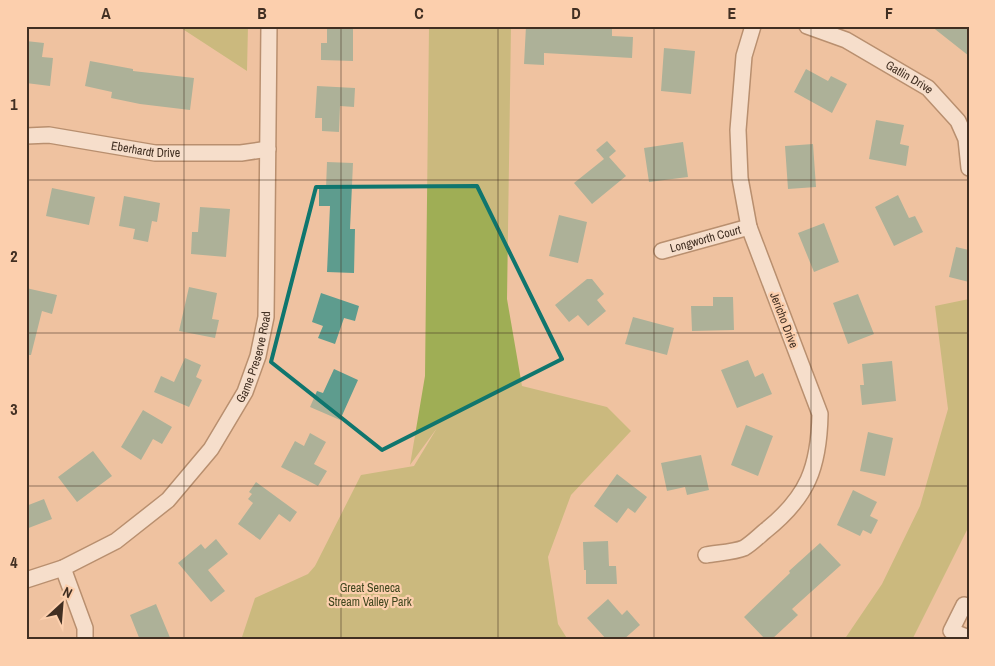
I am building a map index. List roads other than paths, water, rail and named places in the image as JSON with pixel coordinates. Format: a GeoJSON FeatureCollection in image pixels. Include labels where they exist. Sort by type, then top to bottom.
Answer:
{"type":"FeatureCollection","features":[{"type":"Feature","properties":{"kind":"street","name":"Game Preserve Road"},"geometry":{"type":"LineString","coordinates":[[26,580],[63,568],[116,541],[168,500],[211,449],[245,392],[258,356],[266,317],[269,26]]}},
{"type":"Feature","properties":{"kind":"street","name":"Jericho Drive"},"geometry":{"type":"LineString","coordinates":[[706,555],[744,548],[775,524],[796,503],[810,478],[820,442],[820,414],[749,227],[740,178],[738,130],[744,56],[753,26]]}},
{"type":"Feature","properties":{"kind":"street","name":"Gatlin Drive"},"geometry":{"type":"LineString","coordinates":[[807,26],[846,40],[928,88],[958,121],[966,139],[969,168]]}},
{"type":"Feature","properties":{"kind":"street","name":"Eberhardt Drive"},"geometry":{"type":"LineString","coordinates":[[26,136],[49,135],[155,153],[241,153],[268,149]]}},
{"type":"Feature","properties":{"kind":"street","name":"Longworth Court"},"geometry":{"type":"LineString","coordinates":[[662,251],[749,227]]}},
{"type":"Feature","properties":{"kind":"street"},"geometry":{"type":"LineString","coordinates":[[63,568],[85,628],[85,640]]}},
{"type":"Feature","properties":{"kind":"street"},"geometry":{"type":"LineString","coordinates":[[969,608],[964,606],[951,631],[969,638]]}},
{"type":"Feature","properties":{"kind":"park label","name":"Great Seneca Stream Valley Park"},"geometry":{"type":"Point","coordinates":[370,595]}}]}
